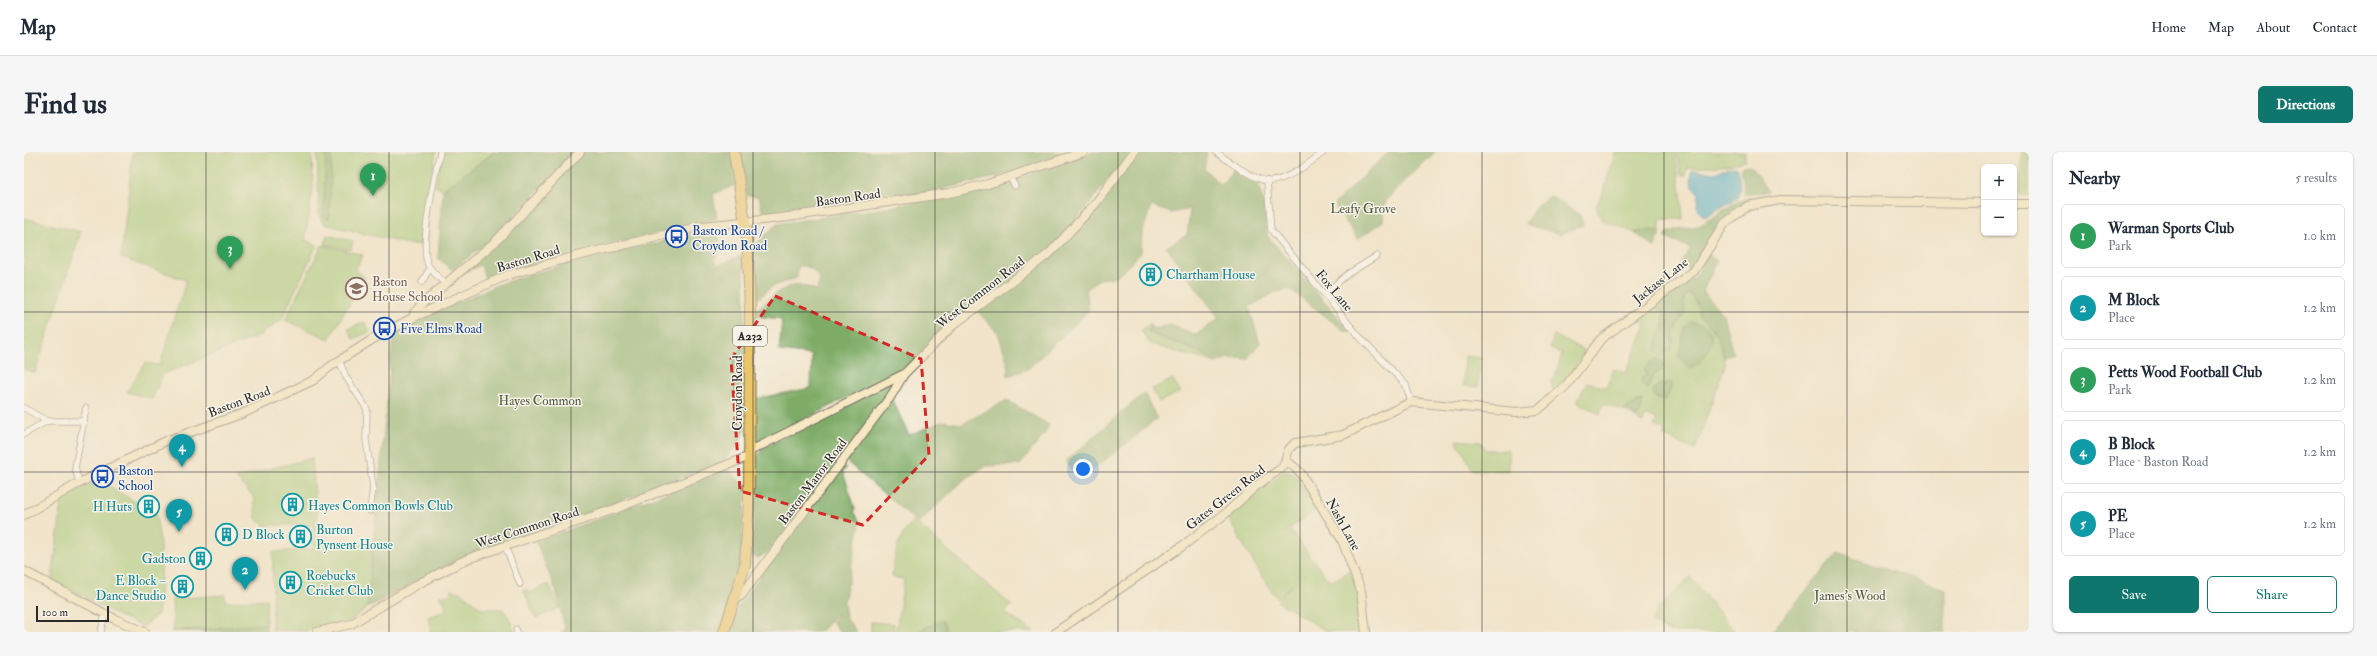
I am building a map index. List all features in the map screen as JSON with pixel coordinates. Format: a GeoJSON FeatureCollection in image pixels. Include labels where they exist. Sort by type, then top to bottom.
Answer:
{"type":"FeatureCollection","features":[{"type":"Feature","properties":{"kind":"highway","name":"Croydon Road"},"geometry":{"type":"LineString","coordinates":[[724,632],[746,558],[750,453],[750,308],[746,221],[734,152]]}},
{"type":"Feature","properties":{"kind":"street"},"geometry":{"type":"LineString","coordinates":[[440,152],[427,225],[426,256],[430,268],[444,283]]}},
{"type":"Feature","properties":{"kind":"street"},"geometry":{"type":"LineString","coordinates":[[414,317],[414,313],[444,283],[496,241],[580,152]]}},
{"type":"Feature","properties":{"kind":"street","name":"Baston Road"},"geometry":{"type":"LineString","coordinates":[[24,515],[79,483],[168,440],[244,413],[275,400],[314,380],[339,360],[414,317],[478,287],[519,272],[702,226],[903,202],[949,194],[1010,178],[1084,152]]}},
{"type":"Feature","properties":{"kind":"street","name":"West Common Road"},"geometry":{"type":"LineString","coordinates":[[317,632],[351,624],[425,580],[467,559],[615,509],[750,453],[904,374],[953,325],[1050,253],[1095,204],[1134,152]]}},
{"type":"Feature","properties":{"kind":"street"},"geometry":{"type":"LineString","coordinates":[[1216,152],[1252,175],[1267,181],[1280,179],[1304,167],[1324,152]]}},
{"type":"Feature","properties":{"kind":"street"},"geometry":{"type":"LineString","coordinates":[[1010,178],[1015,186]]}},
{"type":"Feature","properties":{"kind":"street","name":"Fox Lane"},"geometry":{"type":"LineString","coordinates":[[1267,181],[1271,230],[1358,336],[1406,385],[1411,402]]}},
{"type":"Feature","properties":{"kind":"street","name":"Jackass Lane"},"geometry":{"type":"LineString","coordinates":[[1411,402],[1516,412],[1538,410],[1565,387],[1601,339],[1694,271],[1725,223],[1748,206],[1780,200],[1981,203]]}},
{"type":"Feature","properties":{"kind":"street"},"geometry":{"type":"LineString","coordinates":[[2017,204],[2029,204]]}},
{"type":"Feature","properties":{"kind":"street"},"geometry":{"type":"LineString","coordinates":[[1324,294],[1349,273],[1377,256]]}},
{"type":"Feature","properties":{"kind":"street"},"geometry":{"type":"LineString","coordinates":[[422,282],[430,268]]}},
{"type":"Feature","properties":{"kind":"street"},"geometry":{"type":"LineString","coordinates":[[339,360],[346,377],[367,409],[366,440],[373,487],[370,511]]}},
{"type":"Feature","properties":{"kind":"street","name":"Baston Manor Road"},"geometry":{"type":"LineString","coordinates":[[735,598],[741,596],[809,506],[891,396],[904,374]]}},
{"type":"Feature","properties":{"kind":"street","name":"Gates Green Road"},"geometry":{"type":"LineString","coordinates":[[1056,632],[1182,547],[1225,514],[1256,486],[1278,471],[1286,460],[1289,449],[1295,443],[1343,435],[1411,402]]}},
{"type":"Feature","properties":{"kind":"street"},"geometry":{"type":"LineString","coordinates":[[24,408],[47,421]]}},
{"type":"Feature","properties":{"kind":"street"},"geometry":{"type":"LineString","coordinates":[[79,483],[74,468],[86,408]]}},
{"type":"Feature","properties":{"kind":"street"},"geometry":{"type":"LineString","coordinates":[[24,434],[47,421],[84,420]]}},
{"type":"Feature","properties":{"kind":"street","name":"Nash Lane"},"geometry":{"type":"LineString","coordinates":[[1286,460],[1300,472],[1342,540],[1361,591],[1366,632]]}},
{"type":"Feature","properties":{"kind":"street"},"geometry":{"type":"LineString","coordinates":[[505,546],[520,584]]}},
{"type":"Feature","properties":{"kind":"street"},"geometry":{"type":"LineString","coordinates":[[24,571],[145,632]]}},
{"type":"Feature","properties":{"kind":"street"},"geometry":{"type":"LineString","coordinates":[[101,632],[105,613]]}},
{"type":"Feature","properties":{"kind":"highlighted area"},"geometry":{"type":"Polygon","coordinates":[[[775,296],[921,359],[929,455],[863,525],[740,491],[731,359],[775,296]]]}},
{"type":"Feature","properties":{"kind":"green space"},"geometry":{"type":"Polygon","coordinates":[[[133,152],[312,152],[313,188],[305,240],[317,245],[281,320],[258,336],[163,374],[152,399],[127,392],[145,363],[160,365],[186,280],[121,258],[133,152]]]}},
{"type":"Feature","properties":{"kind":"green space"},"geometry":{"type":"Polygon","coordinates":[[[317,152],[436,152],[426,204],[426,245],[408,244],[324,224],[319,216],[317,152]]]}},
{"type":"Feature","properties":{"kind":"green space"},"geometry":{"type":"Polygon","coordinates":[[[326,152],[332,153],[329,219],[323,217],[326,152]]]}},
{"type":"Feature","properties":{"kind":"green space"},"geometry":{"type":"Polygon","coordinates":[[[442,152],[494,152],[443,190],[435,186],[442,152]]]}},
{"type":"Feature","properties":{"kind":"green space"},"geometry":{"type":"Polygon","coordinates":[[[495,152],[575,152],[494,237],[452,270],[438,258],[443,190],[495,152]]]}},
{"type":"Feature","properties":{"kind":"green space"},"geometry":{"type":"Polygon","coordinates":[[[584,152],[732,152],[735,185],[713,194],[717,218],[494,274],[485,279],[481,265],[459,275],[584,152]]]}},
{"type":"Feature","properties":{"kind":"green space"},"geometry":{"type":"Polygon","coordinates":[[[740,152],[1073,152],[996,177],[918,194],[763,215],[759,197],[747,195],[740,152]]]}},
{"type":"Feature","properties":{"kind":"green space"},"geometry":{"type":"Polygon","coordinates":[[[1094,152],[1131,152],[1069,229],[1048,251],[912,363],[762,442],[756,442],[754,399],[811,388],[812,355],[779,351],[782,319],[755,316],[756,310],[778,292],[795,284],[817,290],[820,280],[816,273],[809,267],[798,266],[797,278],[773,286],[753,303],[752,248],[777,224],[885,208],[960,194],[1029,175],[1094,152]]]}},
{"type":"Feature","properties":{"kind":"green space"},"geometry":{"type":"Polygon","coordinates":[[[1140,152],[1207,152],[1204,169],[1221,185],[1234,169],[1258,184],[1265,210],[1267,235],[1351,332],[1346,332],[1290,289],[1274,293],[1249,307],[1260,343],[1247,359],[1228,358],[1216,363],[1203,354],[1148,332],[1150,327],[1155,329],[1171,324],[1196,335],[1219,318],[1166,247],[1187,235],[1190,209],[1171,213],[1151,206],[1142,234],[1141,253],[1117,277],[1099,279],[1086,290],[1089,310],[1028,369],[1008,376],[1007,361],[998,333],[977,311],[1053,255],[1140,152]]]}},
{"type":"Feature","properties":{"kind":"green space","name":"Leafy Grove"},"geometry":{"type":"Polygon","coordinates":[[[1389,152],[1435,152],[1386,200],[1383,221],[1358,239],[1334,204],[1389,152]]]}},
{"type":"Feature","properties":{"kind":"green space"},"geometry":{"type":"Polygon","coordinates":[[[1615,152],[1674,152],[1681,191],[1683,219],[1660,219],[1660,231],[1647,230],[1635,233],[1601,219],[1596,206],[1605,188],[1615,152]]]}},
{"type":"Feature","properties":{"kind":"green space"},"geometry":{"type":"Polygon","coordinates":[[[1676,152],[1745,152],[1745,161],[1722,166],[1688,167],[1686,175],[1681,175],[1676,152]]]}},
{"type":"Feature","properties":{"kind":"green space"},"geometry":{"type":"Polygon","coordinates":[[[2022,152],[2029,152],[2029,196],[2019,195],[2022,152]]]}},
{"type":"Feature","properties":{"kind":"green space"},"geometry":{"type":"Polygon","coordinates":[[[1750,166],[1769,191],[1743,194],[1744,185],[1741,167],[1750,166]]]}},
{"type":"Feature","properties":{"kind":"green space"},"geometry":{"type":"Polygon","coordinates":[[[1550,196],[1580,215],[1583,225],[1560,234],[1525,224],[1537,205],[1550,196]]]}},
{"type":"Feature","properties":{"kind":"green space"},"geometry":{"type":"Polygon","coordinates":[[[1780,196],[1731,214],[1692,271],[1680,263],[1691,248],[1665,238],[1667,233],[1678,229],[1699,226],[1735,203],[1748,198],[1780,196]]]}},
{"type":"Feature","properties":{"kind":"green space"},"geometry":{"type":"Polygon","coordinates":[[[24,218],[81,232],[35,373],[24,369],[24,218]]]}},
{"type":"Feature","properties":{"kind":"green space"},"geometry":{"type":"Polygon","coordinates":[[[1647,230],[1660,231],[1660,238],[1658,238],[1655,248],[1635,233],[1647,230]]]}},
{"type":"Feature","properties":{"kind":"green space","name":"Hayes Common"},"geometry":{"type":"Polygon","coordinates":[[[718,231],[721,249],[714,259],[717,266],[741,256],[744,265],[746,428],[737,445],[724,461],[570,520],[464,556],[367,608],[393,336],[424,317],[495,286],[530,274],[686,235],[718,231]]]}},
{"type":"Feature","properties":{"kind":"green space"},"geometry":{"type":"Polygon","coordinates":[[[327,235],[353,241],[351,250],[325,244],[327,235]]]}},
{"type":"Feature","properties":{"kind":"green space"},"geometry":{"type":"Polygon","coordinates":[[[322,245],[363,255],[355,270],[365,277],[329,339],[285,320],[322,245]]]}},
{"type":"Feature","properties":{"kind":"green space"},"geometry":{"type":"Polygon","coordinates":[[[1708,254],[1717,261],[1703,291],[1723,315],[1733,353],[1724,358],[1716,334],[1709,324],[1699,316],[1699,308],[1690,293],[1684,297],[1685,311],[1674,332],[1672,349],[1661,356],[1656,351],[1657,342],[1664,327],[1663,311],[1654,307],[1696,275],[1708,254]]]}},
{"type":"Feature","properties":{"kind":"green space"},"geometry":{"type":"Polygon","coordinates":[[[1690,293],[1699,308],[1699,316],[1706,320],[1719,338],[1725,365],[1695,450],[1663,436],[1665,430],[1654,426],[1657,419],[1647,415],[1642,423],[1630,412],[1603,404],[1600,414],[1577,402],[1587,382],[1606,388],[1614,369],[1626,373],[1646,324],[1636,320],[1654,307],[1663,311],[1664,327],[1657,342],[1656,351],[1672,349],[1674,332],[1685,311],[1684,297],[1690,293]]]}},
{"type":"Feature","properties":{"kind":"green space"},"geometry":{"type":"Polygon","coordinates":[[[365,322],[370,332],[353,339],[348,329],[365,322]]]}},
{"type":"Feature","properties":{"kind":"green space"},"geometry":{"type":"Polygon","coordinates":[[[1690,322],[1701,324],[1706,327],[1710,331],[1711,341],[1707,353],[1699,363],[1689,368],[1678,356],[1685,327],[1690,322]]]}},
{"type":"Feature","properties":{"kind":"green space"},"geometry":{"type":"Polygon","coordinates":[[[1151,323],[1148,332],[1203,354],[1216,363],[1150,344],[1141,330],[1151,323]]]}},
{"type":"Feature","properties":{"kind":"green space"},"geometry":{"type":"Polygon","coordinates":[[[1554,335],[1585,351],[1566,383],[1553,393],[1551,381],[1555,378],[1562,353],[1550,349],[1554,335]]]}},
{"type":"Feature","properties":{"kind":"green space"},"geometry":{"type":"Polygon","coordinates":[[[1465,356],[1481,358],[1478,387],[1463,386],[1465,356]]]}},
{"type":"Feature","properties":{"kind":"green space"},"geometry":{"type":"Polygon","coordinates":[[[1659,358],[1663,362],[1663,369],[1654,375],[1648,390],[1641,383],[1642,378],[1648,376],[1646,376],[1645,369],[1652,361],[1659,358]]]}},
{"type":"Feature","properties":{"kind":"green space"},"geometry":{"type":"Polygon","coordinates":[[[904,374],[773,549],[758,558],[752,555],[757,457],[763,448],[904,374]]]}},
{"type":"Feature","properties":{"kind":"green space"},"geometry":{"type":"Polygon","coordinates":[[[1173,379],[1180,392],[1159,402],[1152,389],[1173,379]]]}},
{"type":"Feature","properties":{"kind":"green space"},"geometry":{"type":"Polygon","coordinates":[[[1669,382],[1673,384],[1666,400],[1657,399],[1652,391],[1660,384],[1665,385],[1669,382]]]}},
{"type":"Feature","properties":{"kind":"green space"},"geometry":{"type":"Polygon","coordinates":[[[1144,393],[1157,419],[1081,479],[1065,462],[1144,393]]]}},
{"type":"Feature","properties":{"kind":"green space"},"geometry":{"type":"Polygon","coordinates":[[[892,399],[909,435],[943,421],[962,424],[1007,400],[1049,425],[1043,436],[1020,465],[985,466],[965,479],[918,523],[846,461],[892,399]]]}},
{"type":"Feature","properties":{"kind":"green space"},"geometry":{"type":"Polygon","coordinates":[[[1643,401],[1640,414],[1636,417],[1623,410],[1636,402],[1643,401]]]}},
{"type":"Feature","properties":{"kind":"green space"},"geometry":{"type":"Polygon","coordinates":[[[1456,440],[1481,442],[1485,450],[1509,450],[1509,471],[1473,470],[1456,440]]]}},
{"type":"Feature","properties":{"kind":"green space"},"geometry":{"type":"Polygon","coordinates":[[[312,458],[319,542],[374,545],[367,608],[350,621],[305,631],[272,630],[273,552],[313,549],[314,525],[264,525],[256,519],[253,496],[236,478],[312,458]]]}},
{"type":"Feature","properties":{"kind":"green space"},"geometry":{"type":"Polygon","coordinates":[[[842,465],[846,468],[843,472],[855,508],[854,511],[860,522],[844,603],[846,618],[857,632],[840,632],[832,621],[835,621],[837,613],[820,632],[728,632],[739,605],[842,465]]]}},
{"type":"Feature","properties":{"kind":"green space"},"geometry":{"type":"Polygon","coordinates":[[[728,470],[746,487],[739,575],[719,632],[561,632],[565,628],[556,590],[536,542],[728,470]]]}},
{"type":"Feature","properties":{"kind":"green space"},"geometry":{"type":"Polygon","coordinates":[[[1284,471],[1295,474],[1316,510],[1289,529],[1330,582],[1351,571],[1358,593],[1362,632],[1328,632],[1277,601],[1296,581],[1277,598],[1264,580],[1230,522],[1229,515],[1284,471]]]}},
{"type":"Feature","properties":{"kind":"green space"},"geometry":{"type":"Polygon","coordinates":[[[100,481],[156,514],[160,540],[160,601],[158,614],[144,627],[117,615],[52,580],[63,496],[100,481]]]}},
{"type":"Feature","properties":{"kind":"green space"},"geometry":{"type":"Polygon","coordinates":[[[913,520],[1011,605],[1005,613],[1034,632],[945,632],[945,626],[928,626],[917,632],[896,632],[904,579],[892,577],[893,568],[900,540],[913,520]]]}},
{"type":"Feature","properties":{"kind":"green space","name":"James's Wood"},"geometry":{"type":"Polygon","coordinates":[[[1838,553],[1945,589],[1945,632],[1771,632],[1838,553]]]}},
{"type":"Feature","properties":{"kind":"green space"},"geometry":{"type":"Polygon","coordinates":[[[1690,577],[1735,632],[1670,632],[1652,622],[1659,608],[1690,577]]]}},
{"type":"Feature","properties":{"kind":"green space"},"geometry":{"type":"Polygon","coordinates":[[[549,584],[559,608],[536,618],[524,591],[527,589],[529,593],[549,584]]]}},
{"type":"Feature","properties":{"kind":"green space"},"geometry":{"type":"Polygon","coordinates":[[[452,590],[460,592],[482,609],[502,609],[508,616],[515,632],[429,632],[431,631],[428,617],[445,611],[446,605],[440,595],[449,596],[452,590]]]}},
{"type":"Feature","properties":{"kind":"green space"},"geometry":{"type":"Polygon","coordinates":[[[225,595],[226,602],[267,599],[266,624],[173,631],[172,599],[225,595]]]}},
{"type":"Feature","properties":{"kind":"green space"},"geometry":{"type":"Polygon","coordinates":[[[942,620],[945,626],[945,632],[917,632],[942,620]]]}},
{"type":"Feature","properties":{"kind":"green space"},"geometry":{"type":"Polygon","coordinates":[[[871,622],[894,624],[894,632],[871,632],[871,622]]]}},
{"type":"Feature","properties":{"kind":"green space"},"geometry":{"type":"Polygon","coordinates":[[[266,624],[267,632],[173,631],[266,624]]]}},
{"type":"Feature","properties":{"kind":"water"},"geometry":{"type":"Polygon","coordinates":[[[1729,167],[1735,167],[1739,171],[1740,190],[1737,198],[1705,217],[1700,213],[1698,204],[1699,194],[1692,183],[1691,176],[1693,169],[1714,173],[1729,167]]]}},
{"type":"Feature","properties":{"kind":"place","name":"Warman Sports Club"},"geometry":{"type":"Point","coordinates":[373,196]}},
{"type":"Feature","properties":{"kind":"place","name":"Baston Road / Croydon Road"},"geometry":{"type":"Point","coordinates":[676,237]}},
{"type":"Feature","properties":{"kind":"place","name":"Petts Wood Football Club"},"geometry":{"type":"Point","coordinates":[230,269]}},
{"type":"Feature","properties":{"kind":"place","name":"Chartham House"},"geometry":{"type":"Point","coordinates":[1150,274]}},
{"type":"Feature","properties":{"kind":"place","name":"Baston House School"},"geometry":{"type":"Point","coordinates":[357,288]}},
{"type":"Feature","properties":{"kind":"place","name":"Five Elms Road"},"geometry":{"type":"Point","coordinates":[384,328]}},
{"type":"Feature","properties":{"kind":"place","name":"B Block"},"geometry":{"type":"Point","coordinates":[182,467]}},
{"type":"Feature","properties":{"kind":"place","name":"Baston School"},"geometry":{"type":"Point","coordinates":[102,477]}},
{"type":"Feature","properties":{"kind":"place","name":"Hayes Common Bowls Club"},"geometry":{"type":"Point","coordinates":[293,505]}},
{"type":"Feature","properties":{"kind":"place","name":"H Huts"},"geometry":{"type":"Point","coordinates":[148,506]}},
{"type":"Feature","properties":{"kind":"place","name":"PE"},"geometry":{"type":"Point","coordinates":[179,532]}},
{"type":"Feature","properties":{"kind":"place","name":"D Block"},"geometry":{"type":"Point","coordinates":[227,534]}},
{"type":"Feature","properties":{"kind":"place","name":"Burton Pynsent House"},"geometry":{"type":"Point","coordinates":[301,536]}},
{"type":"Feature","properties":{"kind":"place","name":"Gadston"},"geometry":{"type":"Point","coordinates":[201,558]}},
{"type":"Feature","properties":{"kind":"place","name":"Roebucks Cricket Club"},"geometry":{"type":"Point","coordinates":[291,582]}},
{"type":"Feature","properties":{"kind":"place","name":"E Block – Dance Studio"},"geometry":{"type":"Point","coordinates":[182,587]}},
{"type":"Feature","properties":{"kind":"place","name":"M Block"},"geometry":{"type":"Point","coordinates":[245,590]}}]}
